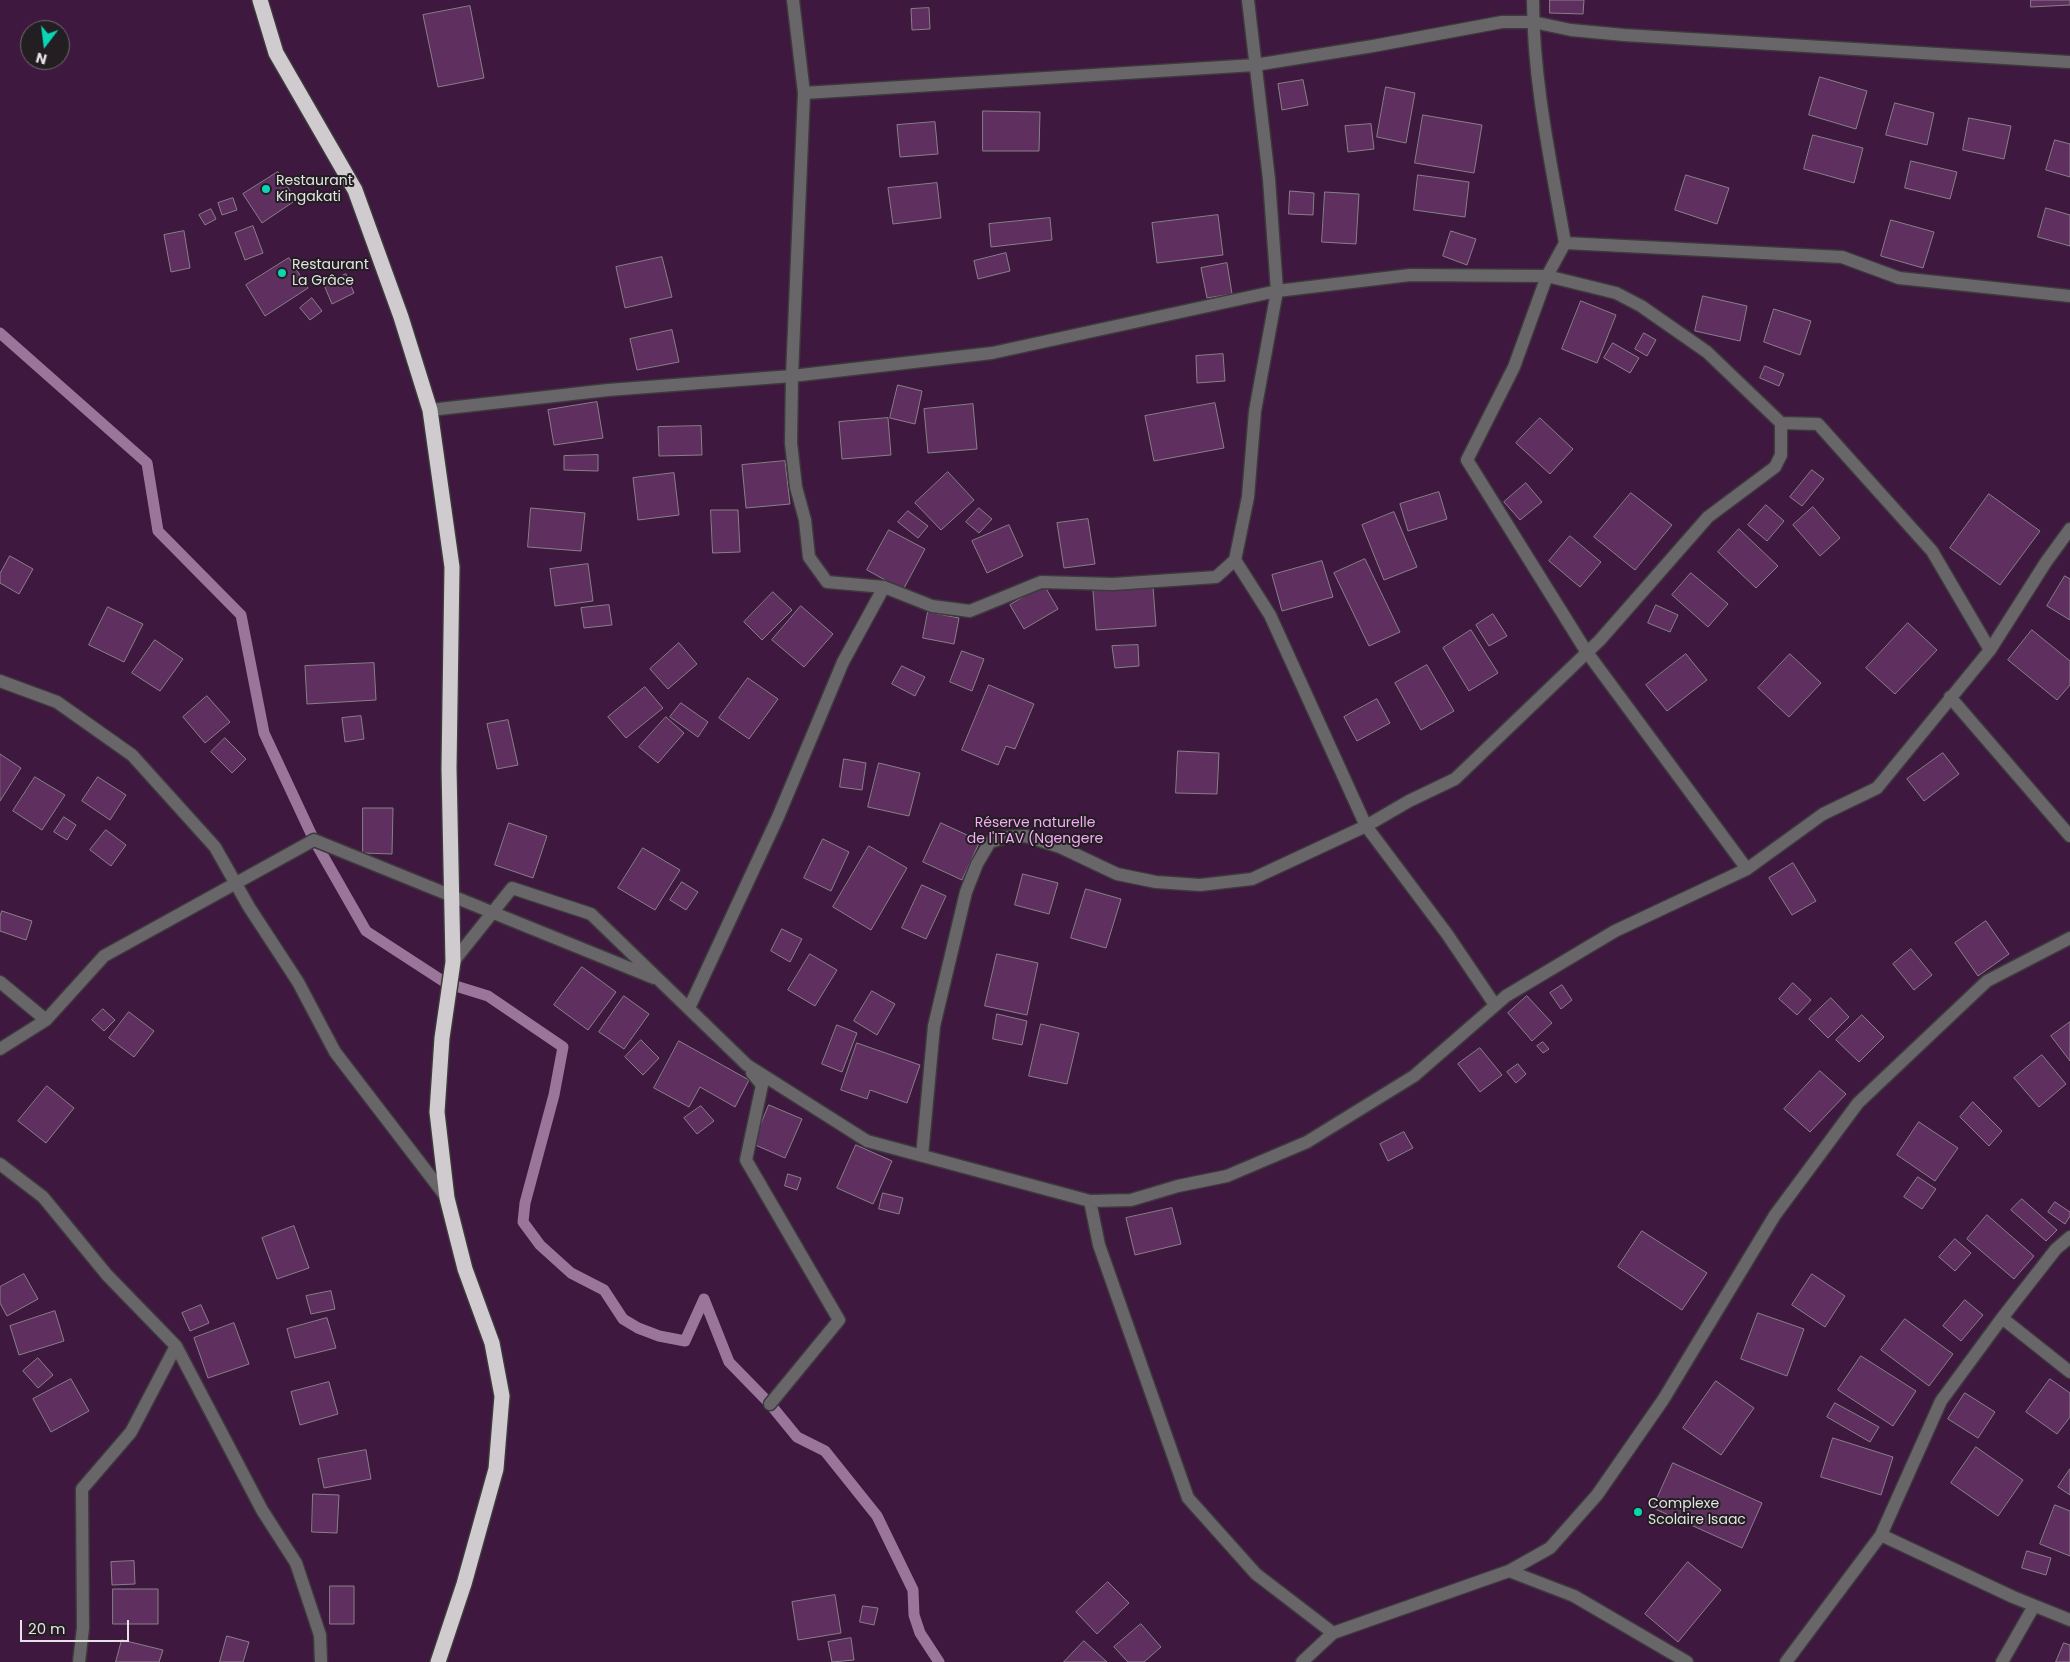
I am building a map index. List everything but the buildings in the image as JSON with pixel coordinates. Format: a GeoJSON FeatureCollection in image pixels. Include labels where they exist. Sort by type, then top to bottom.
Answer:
{"type":"FeatureCollection","features":[{"type":"Feature","properties":{"kind":"highway"},"geometry":{"type":"LineString","coordinates":[[260,0],[276,53],[355,190],[394,298],[430,410],[452,567],[449,768],[453,962],[442,1038],[437,1112],[448,1198],[464,1269],[492,1343],[502,1396],[496,1469],[464,1584],[438,1662]]}},
{"type":"Feature","properties":{"kind":"street"},"geometry":{"type":"LineString","coordinates":[[793,0],[804,93],[791,442],[796,487],[805,520],[810,557],[826,582],[884,587],[932,606],[970,611],[1042,582],[1113,584],[1216,577],[1235,560],[1248,498],[1255,411],[1277,290],[1269,179],[1248,0]]}},
{"type":"Feature","properties":{"kind":"street"},"geometry":{"type":"LineString","coordinates":[[1533,0],[1533,22],[1543,118],[1565,242],[1547,276],[1514,367],[1467,460],[1586,651],[1747,869]]}},
{"type":"Feature","properties":{"kind":"street"},"geometry":{"type":"LineString","coordinates":[[804,93],[1255,65],[1502,22],[1533,22],[1571,30],[1624,35],[2070,62]]}},
{"type":"Feature","properties":{"kind":"street"},"geometry":{"type":"LineString","coordinates":[[1565,242],[1842,257],[1900,278],[2070,296]]}},
{"type":"Feature","properties":{"kind":"street"},"geometry":{"type":"LineString","coordinates":[[430,410],[608,390],[792,376],[992,353],[1277,290],[1410,275],[1547,276],[1616,293],[1640,306],[1707,352],[1782,423],[1818,424],[1932,551],[1990,650]]}},
{"type":"Feature","properties":{"kind":"street"},"geometry":{"type":"LineString","coordinates":[[922,1156],[934,1026],[966,892],[977,864],[990,842],[1006,837],[1026,836],[1060,846],[1118,874],[1156,882],[1200,885],[1252,879],[1366,826],[1409,801],[1455,779],[1510,728],[1586,651],[1600,640],[1708,517],[1775,467],[1781,455],[1782,423]]}},
{"type":"Feature","properties":{"kind":"street"},"geometry":{"type":"LineString","coordinates":[[453,962],[512,888],[591,914],[747,1065],[867,1142],[1090,1201],[1131,1200],[1178,1186],[1228,1176],[1307,1142],[1414,1076],[1506,996],[1615,931],[1747,869],[1823,814],[1877,788],[1990,650],[2046,562],[2070,529]]}},
{"type":"Feature","properties":{"kind":"street"},"geometry":{"type":"LineString","coordinates":[[1235,560],[1270,615],[1366,826],[1447,934],[1495,1005]]}},
{"type":"Feature","properties":{"kind":"street"},"geometry":{"type":"LineString","coordinates":[[690,1008],[778,817],[843,662],[884,587]]}},
{"type":"Feature","properties":{"kind":"street"},"geometry":{"type":"LineString","coordinates":[[0,681],[56,702],[132,755],[215,847],[249,907],[298,982],[335,1052],[448,1198]]}},
{"type":"Feature","properties":{"kind":"street"},"geometry":{"type":"LineString","coordinates":[[1950,697],[2070,836]]}},
{"type":"Feature","properties":{"kind":"street"},"geometry":{"type":"LineString","coordinates":[[0,1049],[46,1020],[104,956],[314,840],[678,986],[762,1085],[746,1160],[838,1320],[770,1404]]}},
{"type":"Feature","properties":{"kind":"street"},"geometry":{"type":"LineString","coordinates":[[1302,1662],[1333,1633],[1509,1571],[1550,1548],[1597,1495],[1663,1400],[1775,1215],[1858,1103],[1987,981],[2070,938]]}},
{"type":"Feature","properties":{"kind":"street"},"geometry":{"type":"LineString","coordinates":[[0,982],[46,1020]]}},
{"type":"Feature","properties":{"kind":"street"},"geometry":{"type":"LineString","coordinates":[[0,1164],[43,1197],[107,1275],[176,1346],[262,1510],[296,1563],[320,1635],[321,1662]]}},
{"type":"Feature","properties":{"kind":"street"},"geometry":{"type":"LineString","coordinates":[[1090,1201],[1099,1245],[1188,1498],[1256,1574],[1333,1633]]}},
{"type":"Feature","properties":{"kind":"street"},"geometry":{"type":"LineString","coordinates":[[1786,1662],[1881,1535],[1941,1401],[2056,1249],[2070,1237]]}},
{"type":"Feature","properties":{"kind":"street"},"geometry":{"type":"LineString","coordinates":[[2002,1318],[2070,1372]]}},
{"type":"Feature","properties":{"kind":"street"},"geometry":{"type":"LineString","coordinates":[[79,1662],[82,1628],[82,1489],[130,1432],[176,1346]]}},
{"type":"Feature","properties":{"kind":"street"},"geometry":{"type":"LineString","coordinates":[[1881,1535],[2034,1606],[2070,1620]]}},
{"type":"Feature","properties":{"kind":"street"},"geometry":{"type":"LineString","coordinates":[[1509,1571],[1574,1596],[1686,1662]]}},
{"type":"Feature","properties":{"kind":"street"},"geometry":{"type":"LineString","coordinates":[[2002,1662],[2034,1606]]}},
{"type":"Feature","properties":{"kind":"green space","name":"Réserve naturelle de l'ITAV (Ngengere"},"geometry":{"type":"Polygon","coordinates":[[[0,0],[2070,0],[2070,1662],[0,1662],[0,0]]]}},
{"type":"Feature","properties":{"kind":"waterway"},"geometry":{"type":"LineString","coordinates":[[0,333],[147,463],[158,531],[241,615],[264,733],[314,840],[366,931],[446,983],[488,996],[563,1047],[554,1095],[525,1203],[523,1222],[540,1245],[571,1273],[604,1290],[623,1319],[638,1328],[659,1336],[685,1341],[704,1299],[729,1362],[770,1404],[797,1437],[825,1451],[877,1516],[913,1590],[914,1615],[920,1633],[939,1662]]}},
{"type":"Feature","properties":{"kind":"place","name":"Restaurant Kingakati"},"geometry":{"type":"Point","coordinates":[266,189]}},
{"type":"Feature","properties":{"kind":"place","name":"Restaurant La Grâce"},"geometry":{"type":"Point","coordinates":[282,273]}},
{"type":"Feature","properties":{"kind":"place","name":"Complexe Scolaire Isaac"},"geometry":{"type":"Point","coordinates":[1638,1512]}}]}
